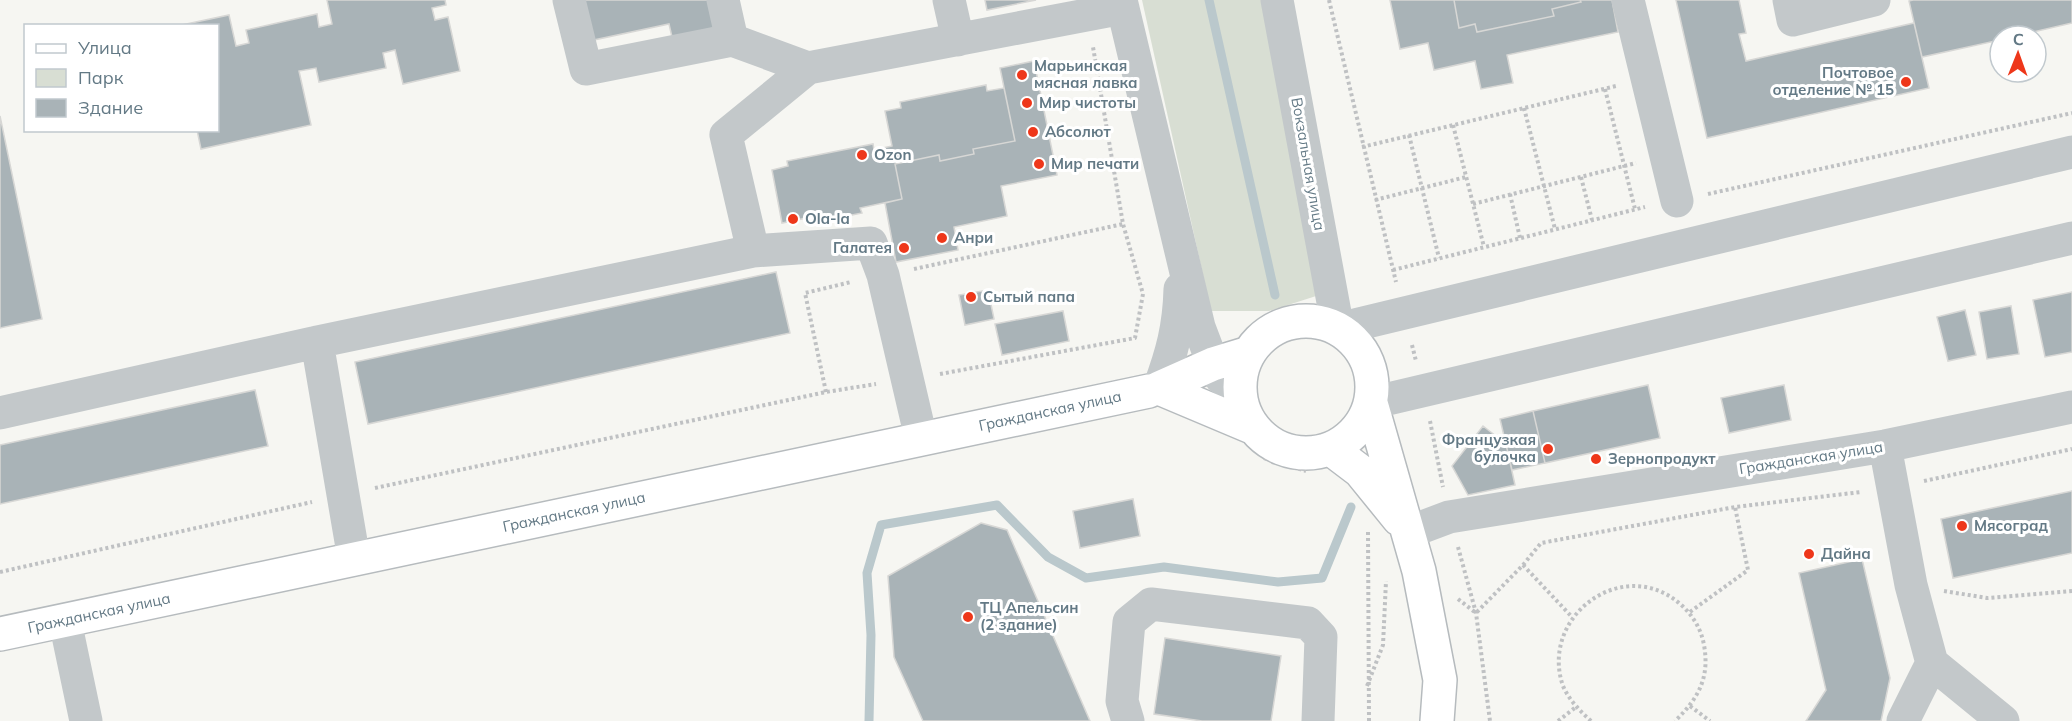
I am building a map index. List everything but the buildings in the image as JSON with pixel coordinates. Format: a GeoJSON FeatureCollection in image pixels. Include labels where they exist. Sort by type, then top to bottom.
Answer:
{"type":"FeatureCollection","features":[{"type":"Feature","properties":{"kind":"main road"},"geometry":{"type":"LineString","coordinates":[[1255,442],[1240,392],[1241,372],[1249,353],[1262,337],[1279,326],[1299,321],[1319,322],[1338,329],[1360,348],[1372,374],[1371,403],[1419,571],[1440,680],[1437,721]]}},
{"type":"Feature","properties":{"kind":"main road","name":"Гражданская улица"},"geometry":{"type":"LineString","coordinates":[[0,634],[1154,389],[1213,364],[1249,353]]}},
{"type":"Feature","properties":{"kind":"main road"},"geometry":{"type":"LineString","coordinates":[[1154,389],[1255,442],[1270,442],[1289,451],[1310,454],[1321,461],[1360,471],[1409,532]]}},
{"type":"Feature","properties":{"kind":"main road"},"geometry":{"type":"LineString","coordinates":[[1321,461],[1349,439],[1363,423],[1371,403]]}},
{"type":"Feature","properties":{"kind":"street"},"geometry":{"type":"LineString","coordinates":[[569,0],[586,69],[732,40],[808,68]]}},
{"type":"Feature","properties":{"kind":"street"},"geometry":{"type":"LineString","coordinates":[[723,0],[732,40]]}},
{"type":"Feature","properties":{"kind":"street"},"geometry":{"type":"LineString","coordinates":[[949,0],[958,40]]}},
{"type":"Feature","properties":{"kind":"street","name":"Вокзальная улица"},"geometry":{"type":"LineString","coordinates":[[1277,0],[1338,329]]}},
{"type":"Feature","properties":{"kind":"street"},"geometry":{"type":"LineString","coordinates":[[1628,0],[1677,201]]}},
{"type":"Feature","properties":{"kind":"street"},"geometry":{"type":"LineString","coordinates":[[1788,0],[1793,20],[1874,0]]}},
{"type":"Feature","properties":{"kind":"street"},"geometry":{"type":"LineString","coordinates":[[753,251],[726,135],[808,68],[1088,16],[1122,4],[1199,327],[1213,364],[1221,378],[1240,392]]}},
{"type":"Feature","properties":{"kind":"street"},"geometry":{"type":"LineString","coordinates":[[1338,329],[2072,152]]}},
{"type":"Feature","properties":{"kind":"street"},"geometry":{"type":"LineString","coordinates":[[1371,403],[2072,238]]}},
{"type":"Feature","properties":{"kind":"street"},"geometry":{"type":"LineString","coordinates":[[0,413],[317,342],[753,251],[871,243],[883,275],[921,438]]}},
{"type":"Feature","properties":{"kind":"street"},"geometry":{"type":"LineString","coordinates":[[1154,389],[1177,333],[1181,250]]}},
{"type":"Feature","properties":{"kind":"street"},"geometry":{"type":"LineString","coordinates":[[317,342],[354,559]]}},
{"type":"Feature","properties":{"kind":"street","name":"Гражданская улица"},"geometry":{"type":"LineString","coordinates":[[1409,532],[1449,517],[1885,446],[2072,407]]}},
{"type":"Feature","properties":{"kind":"street"},"geometry":{"type":"LineString","coordinates":[[1885,446],[1911,585],[1932,663],[2003,721]]}},
{"type":"Feature","properties":{"kind":"street"},"geometry":{"type":"LineString","coordinates":[[1128,721],[1122,701],[1130,622],[1151,604],[1308,623],[1321,637],[1318,721]]}},
{"type":"Feature","properties":{"kind":"street"},"geometry":{"type":"LineString","coordinates":[[65,621],[86,721]]}},
{"type":"Feature","properties":{"kind":"street"},"geometry":{"type":"LineString","coordinates":[[1903,721],[1932,663]]}},
{"type":"Feature","properties":{"kind":"path"},"geometry":{"type":"LineString","coordinates":[[1329,0],[1362,147],[1404,313]]}},
{"type":"Feature","properties":{"kind":"path"},"geometry":{"type":"LineString","coordinates":[[0,572],[343,495],[825,392],[996,365],[1135,338],[1143,294],[1123,224],[1088,16]]}},
{"type":"Feature","properties":{"kind":"path"},"geometry":{"type":"LineString","coordinates":[[1362,147],[1649,79]]}},
{"type":"Feature","properties":{"kind":"path"},"geometry":{"type":"LineString","coordinates":[[1605,89],[1635,209]]}},
{"type":"Feature","properties":{"kind":"path"},"geometry":{"type":"LineString","coordinates":[[1524,108],[1555,229]]}},
{"type":"Feature","properties":{"kind":"path"},"geometry":{"type":"LineString","coordinates":[[1393,270],[1635,209],[2072,112]]}},
{"type":"Feature","properties":{"kind":"path"},"geometry":{"type":"LineString","coordinates":[[1453,125],[1484,247]]}},
{"type":"Feature","properties":{"kind":"path"},"geometry":{"type":"LineString","coordinates":[[1409,135],[1439,258]]}},
{"type":"Feature","properties":{"kind":"path"},"geometry":{"type":"LineString","coordinates":[[1473,204],[1666,156]]}},
{"type":"Feature","properties":{"kind":"path"},"geometry":{"type":"LineString","coordinates":[[1376,200],[1466,177]]}},
{"type":"Feature","properties":{"kind":"path"},"geometry":{"type":"LineString","coordinates":[[1581,177],[1592,220]]}},
{"type":"Feature","properties":{"kind":"path"},"geometry":{"type":"LineString","coordinates":[[1510,194],[1520,238]]}},
{"type":"Feature","properties":{"kind":"path"},"geometry":{"type":"LineString","coordinates":[[825,392],[804,293],[1123,224]]}},
{"type":"Feature","properties":{"kind":"path"},"geometry":{"type":"LineString","coordinates":[[1255,442],[1321,461]]}},
{"type":"Feature","properties":{"kind":"path"},"geometry":{"type":"LineString","coordinates":[[1367,686],[1383,645],[1386,578],[1419,571],[1476,613],[1541,543],[1735,507],[1892,488],[2072,449]]}},
{"type":"Feature","properties":{"kind":"path"},"geometry":{"type":"LineString","coordinates":[[1690,612],[1748,570],[1735,507]]}},
{"type":"Feature","properties":{"kind":"path"},"geometry":{"type":"LineString","coordinates":[[1369,721],[1367,686],[1368,522],[1375,544]]}},
{"type":"Feature","properties":{"kind":"path"},"geometry":{"type":"LineString","coordinates":[[1523,565],[1572,617]]}},
{"type":"Feature","properties":{"kind":"path"},"geometry":{"type":"LineString","coordinates":[[1911,585],[1987,598],[2072,591]]}},
{"type":"Feature","properties":{"kind":"path"},"geometry":{"type":"LineString","coordinates":[[1591,721],[1576,707],[1564,686],[1559,663],[1562,639],[1572,617],[1588,601],[1608,590],[1630,586],[1652,589],[1673,598],[1690,612],[1702,635],[1707,659],[1703,685],[1690,706],[1675,721]]}},
{"type":"Feature","properties":{"kind":"path"},"geometry":{"type":"LineString","coordinates":[[1690,706],[1710,721]]}},
{"type":"Feature","properties":{"kind":"path"},"geometry":{"type":"LineString","coordinates":[[1558,721],[1576,707]]}},
{"type":"Feature","properties":{"kind":"green space"},"geometry":{"type":"Polygon","coordinates":[[[1142,0],[1273,0],[1338,289],[1269,311],[1211,311],[1142,0]]]}},
{"type":"Feature","properties":{"kind":"waterway"},"geometry":{"type":"LineString","coordinates":[[1209,0],[1275,295]]}},
{"type":"Feature","properties":{"kind":"waterway"},"geometry":{"type":"LineString","coordinates":[[869,721],[871,635],[867,573],[881,525],[997,505],[1048,557],[1086,578],[1164,567],[1278,582],[1322,578],[1351,507]]}},
{"type":"Feature","properties":{"kind":"place","name":"Марьинская мясная лавка"},"geometry":{"type":"Point","coordinates":[1022,75]}},
{"type":"Feature","properties":{"kind":"place","name":"Почтовое отделение № 15"},"geometry":{"type":"Point","coordinates":[1906,82]}},
{"type":"Feature","properties":{"kind":"place","name":"Мир чистоты"},"geometry":{"type":"Point","coordinates":[1027,103]}},
{"type":"Feature","properties":{"kind":"place","name":"Абсолют"},"geometry":{"type":"Point","coordinates":[1033,132]}},
{"type":"Feature","properties":{"kind":"place","name":"Ozon"},"geometry":{"type":"Point","coordinates":[862,155]}},
{"type":"Feature","properties":{"kind":"place","name":"Мир печати"},"geometry":{"type":"Point","coordinates":[1039,164]}},
{"type":"Feature","properties":{"kind":"place","name":"Ola-la"},"geometry":{"type":"Point","coordinates":[793,219]}},
{"type":"Feature","properties":{"kind":"place","name":"Анри"},"geometry":{"type":"Point","coordinates":[942,238]}},
{"type":"Feature","properties":{"kind":"place","name":"Галатея"},"geometry":{"type":"Point","coordinates":[904,248]}},
{"type":"Feature","properties":{"kind":"place","name":"Сытый папа"},"geometry":{"type":"Point","coordinates":[971,297]}},
{"type":"Feature","properties":{"kind":"place","name":"Французкая булочка"},"geometry":{"type":"Point","coordinates":[1548,449]}},
{"type":"Feature","properties":{"kind":"place","name":"Зернопродукт"},"geometry":{"type":"Point","coordinates":[1596,459]}},
{"type":"Feature","properties":{"kind":"place","name":"Мясоград"},"geometry":{"type":"Point","coordinates":[1962,526]}},
{"type":"Feature","properties":{"kind":"place","name":"Дайна"},"geometry":{"type":"Point","coordinates":[1809,554]}},
{"type":"Feature","properties":{"kind":"place","name":"ТЦ Апельсин (2 здание)"},"geometry":{"type":"Point","coordinates":[968,617]}}]}
